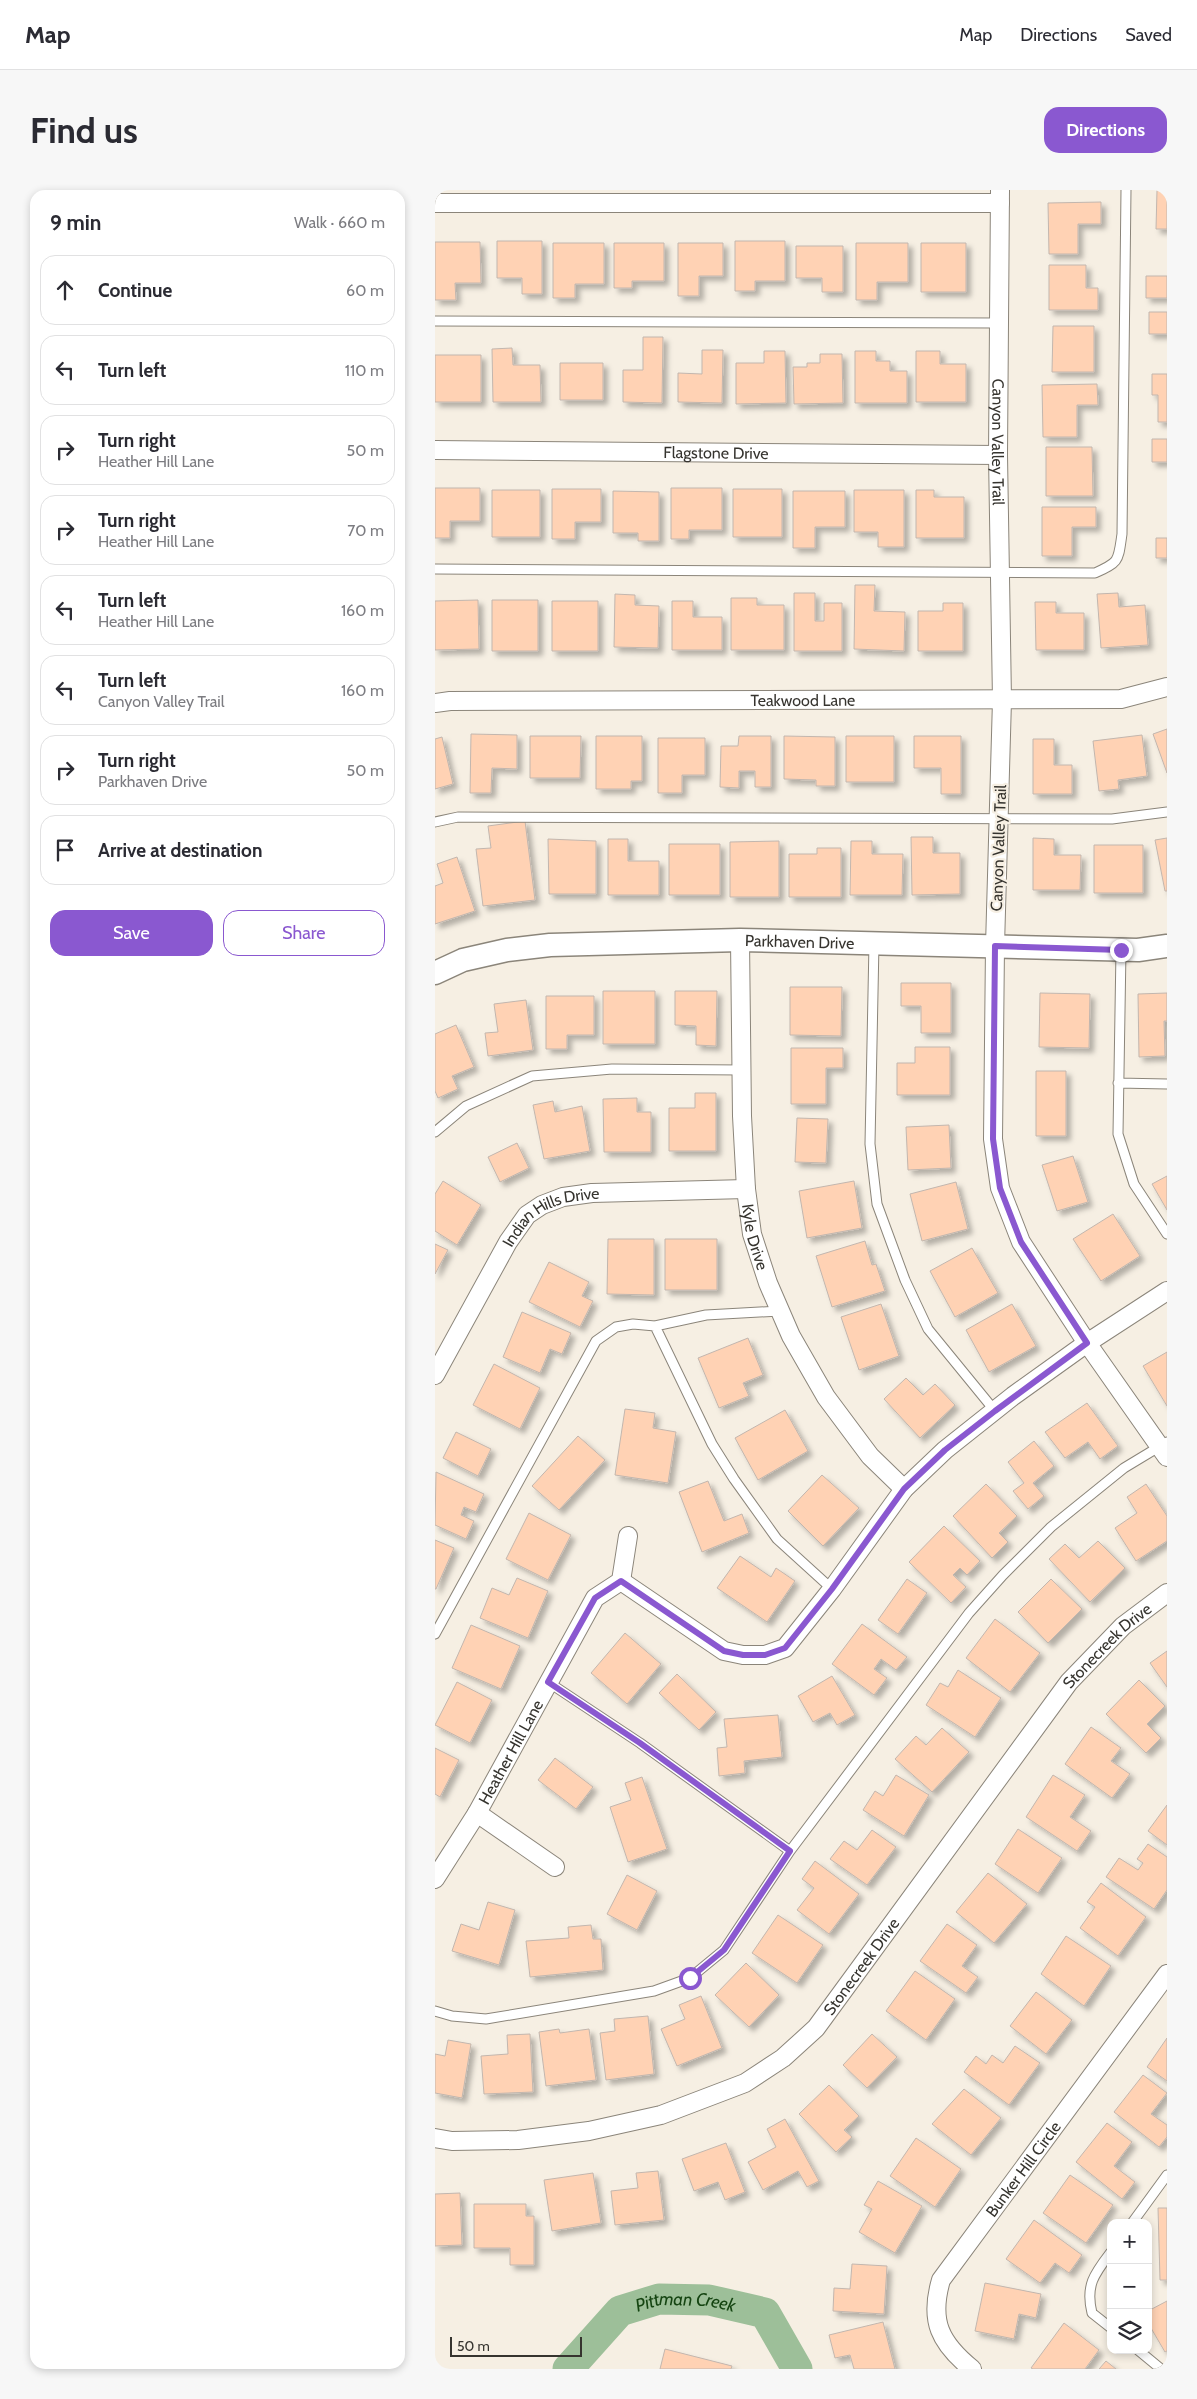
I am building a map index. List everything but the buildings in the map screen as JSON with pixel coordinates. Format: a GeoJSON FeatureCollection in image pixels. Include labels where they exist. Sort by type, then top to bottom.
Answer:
{"type":"FeatureCollection","features":[{"type":"Feature","properties":{"kind":"street","name":"Canyon Valley Trail"},"geometry":{"type":"LineString","coordinates":[[1000,197],[998,455],[1002,700],[995,946],[993,1139],[1000,1188],[1021,1242],[1087,1343],[1165,1448]]}},
{"type":"Feature","properties":{"kind":"street"},"geometry":{"type":"LineString","coordinates":[[435,204],[1000,197]]}},
{"type":"Feature","properties":{"kind":"street","name":"Flagstone Drive"},"geometry":{"type":"LineString","coordinates":[[435,450],[998,455]]}},
{"type":"Feature","properties":{"kind":"street","name":"Teakwood Lane"},"geometry":{"type":"LineString","coordinates":[[435,703],[450,701],[1121,699],[1167,687]]}},
{"type":"Feature","properties":{"kind":"street","name":"Parkhaven Drive"},"geometry":{"type":"LineString","coordinates":[[435,973],[463,960],[507,950],[550,945],[740,940],[1121,950],[1167,946]]}},
{"type":"Feature","properties":{"kind":"street","name":"Kyle Drive"},"geometry":{"type":"LineString","coordinates":[[740,940],[741,1070],[746,1189],[752,1234],[767,1283],[791,1336],[826,1397],[870,1456],[904,1489]]}},
{"type":"Feature","properties":{"kind":"street","name":"Indian Hills Drive"},"geometry":{"type":"LineString","coordinates":[[435,1375],[508,1242],[527,1215],[543,1205],[563,1197],[591,1193],[746,1189]]}},
{"type":"Feature","properties":{"kind":"street"},"geometry":{"type":"LineString","coordinates":[[629,1536],[621,1581],[724,1651],[743,1655],[765,1655],[785,1648],[832,1589],[904,1489],[945,1450],[1087,1343],[1167,1290]]}},
{"type":"Feature","properties":{"kind":"street","name":"Heather Hill Lane"},"geometry":{"type":"LineString","coordinates":[[435,1879],[477,1813],[595,1598],[621,1581]]}},
{"type":"Feature","properties":{"kind":"street","name":"Stonecreek Drive"},"geometry":{"type":"LineString","coordinates":[[435,2138],[453,2141],[518,2140],[589,2131],[661,2115],[745,2083],[783,2058],[816,2028],[1069,1682],[1123,1626],[1167,1594]]}},
{"type":"Feature","properties":{"kind":"street"},"geometry":{"type":"LineString","coordinates":[[477,1813],[555,1867]]}},
{"type":"Feature","properties":{"kind":"street","name":"Bunker Hill Circle"},"geometry":{"type":"LineString","coordinates":[[972,2369],[959,2358],[941,2336],[936,2320],[936,2298],[941,2280],[1167,1974]]}},
{"type":"Feature","properties":{"kind":"lane"},"geometry":{"type":"LineString","coordinates":[[435,569],[1095,573],[1114,564],[1119,555],[1122,534],[1127,190]]}},
{"type":"Feature","properties":{"kind":"lane"},"geometry":{"type":"LineString","coordinates":[[435,322],[999,323]]}},
{"type":"Feature","properties":{"kind":"lane"},"geometry":{"type":"LineString","coordinates":[[435,822],[458,816],[1112,819],[1167,812]]}},
{"type":"Feature","properties":{"kind":"lane"},"geometry":{"type":"LineString","coordinates":[[874,943],[870,1144],[877,1204],[905,1280],[928,1329],[995,1411]]}},
{"type":"Feature","properties":{"kind":"lane"},"geometry":{"type":"LineString","coordinates":[[1121,950],[1118,1134],[1135,1184],[1167,1234]]}},
{"type":"Feature","properties":{"kind":"lane"},"geometry":{"type":"LineString","coordinates":[[435,1132],[466,1106],[531,1076],[612,1069],[741,1070]]}},
{"type":"Feature","properties":{"kind":"lane"},"geometry":{"type":"LineString","coordinates":[[1118,1083],[1167,1084]]}},
{"type":"Feature","properties":{"kind":"lane"},"geometry":{"type":"LineString","coordinates":[[435,1634],[596,1341],[616,1328],[633,1324],[655,1326],[706,1314],[780,1311]]}},
{"type":"Feature","properties":{"kind":"lane"},"geometry":{"type":"LineString","coordinates":[[655,1326],[712,1444],[734,1479],[777,1539],[832,1589]]}},
{"type":"Feature","properties":{"kind":"lane"},"geometry":{"type":"LineString","coordinates":[[435,2011],[452,2016],[486,2019],[654,1991],[690,1978],[724,1950],[790,1851],[969,1613],[1003,1575],[1051,1527],[1124,1468],[1165,1448]]}},
{"type":"Feature","properties":{"kind":"lane"},"geometry":{"type":"LineString","coordinates":[[548,1682],[640,1743],[790,1851]]}},
{"type":"Feature","properties":{"kind":"lane"},"geometry":{"type":"LineString","coordinates":[[1135,2219],[1167,2175]]}},
{"type":"Feature","properties":{"kind":"lane"},"geometry":{"type":"LineString","coordinates":[[1107,2257],[1097,2271],[1089,2288],[1092,2313],[1107,2325]]}},
{"type":"Feature","properties":{"kind":"lane"},"geometry":{"type":"LineString","coordinates":[[1143,2354],[1161,2369]]}},
{"type":"Feature","properties":{"kind":"waterway","name":"Pittman Creek"},"geometry":{"type":"LineString","coordinates":[[568,2369],[620,2311],[659,2299],[709,2300],[765,2313],[797,2369]]}},
{"type":"Feature","properties":{"kind":"route"},"geometry":{"type":"LineString","coordinates":[[690,1978],[724,1950],[790,1851],[640,1743],[548,1682],[595,1598],[621,1581],[724,1651],[743,1655],[765,1655],[785,1648],[832,1589],[904,1489],[945,1450],[1013,1396],[1087,1343],[1021,1242],[1000,1188],[993,1139],[995,946],[1121,950]]}}]}
